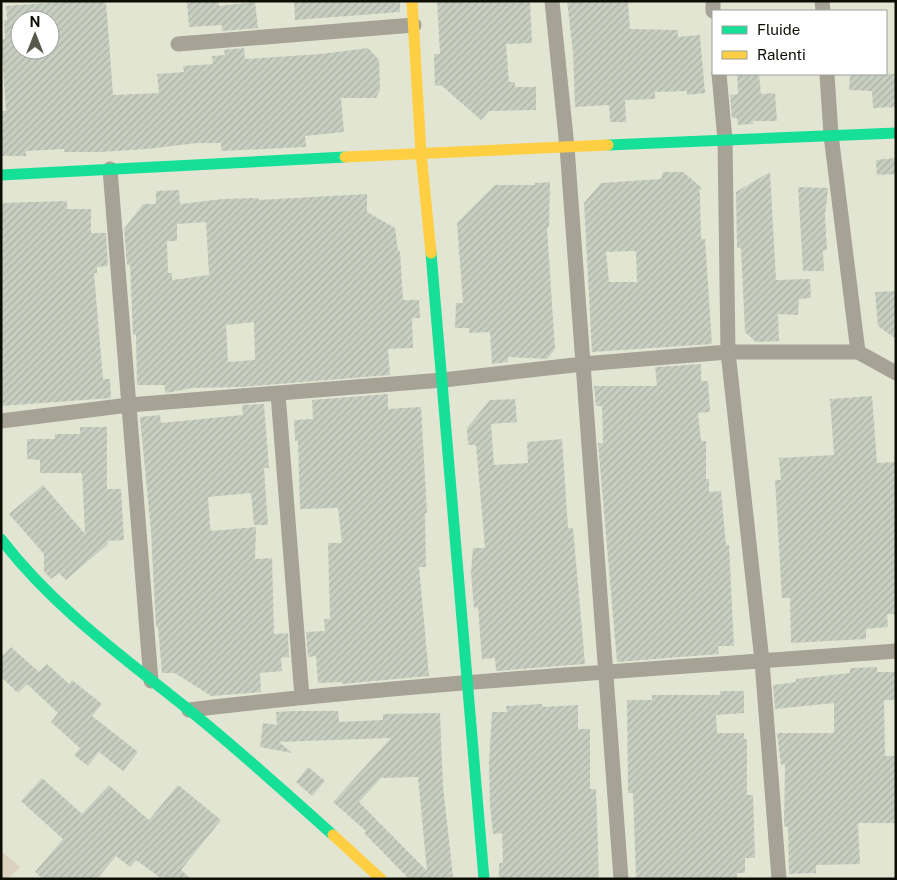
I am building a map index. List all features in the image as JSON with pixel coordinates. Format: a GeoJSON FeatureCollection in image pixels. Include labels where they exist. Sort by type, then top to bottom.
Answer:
{"type":"FeatureCollection","features":[{"type":"Feature","properties":{"kind":"street"},"geometry":{"type":"LineString","coordinates":[[412,1],[421,153],[444,380],[484,879]]}},
{"type":"Feature","properties":{"kind":"street"},"geometry":{"type":"LineString","coordinates":[[552,1],[567,147],[621,879]]}},
{"type":"Feature","properties":{"kind":"street"},"geometry":{"type":"LineString","coordinates":[[178,44],[414,25]]}},
{"type":"Feature","properties":{"kind":"street"},"geometry":{"type":"LineString","coordinates":[[719,75],[725,140],[728,352],[762,661],[779,879]]}},
{"type":"Feature","properties":{"kind":"street"},"geometry":{"type":"LineString","coordinates":[[827,75],[831,135],[858,352]]}},
{"type":"Feature","properties":{"kind":"street"},"geometry":{"type":"LineString","coordinates":[[1,175],[421,153],[896,132]]}},
{"type":"Feature","properties":{"kind":"street"},"geometry":{"type":"LineString","coordinates":[[110,170],[151,681]]}},
{"type":"Feature","properties":{"kind":"street"},"geometry":{"type":"LineString","coordinates":[[1,421],[129,405],[444,380],[583,364],[728,352],[858,352],[896,373]]}},
{"type":"Feature","properties":{"kind":"street"},"geometry":{"type":"LineString","coordinates":[[278,394],[302,697]]}},
{"type":"Feature","properties":{"kind":"street"},"geometry":{"type":"LineString","coordinates":[[1,539],[15,559],[52,597],[151,681],[189,710],[381,879]]}},
{"type":"Feature","properties":{"kind":"street"},"geometry":{"type":"LineString","coordinates":[[189,710],[302,697],[469,682],[896,651]]}},
{"type":"Feature","properties":{"kind":"shaded area"},"geometry":{"type":"Polygon","coordinates":[[[1,851],[20,867],[7,879],[1,879],[1,851]]]}},
{"type":"Feature","properties":{"kind":"building"},"geometry":{"type":"Polygon","coordinates":[[[73,1],[106,1],[113,95],[159,93],[157,74],[184,72],[183,66],[213,64],[212,56],[225,55],[224,50],[244,48],[245,59],[321,54],[368,48],[379,60],[380,90],[376,98],[341,98],[344,132],[305,136],[306,147],[221,151],[221,143],[197,143],[99,152],[64,152],[64,149],[26,151],[26,156],[1,156],[1,111],[6,111],[1,39],[5,39],[4,20],[7,20],[6,6],[73,1]]]}},
{"type":"Feature","properties":{"kind":"building"},"geometry":{"type":"Polygon","coordinates":[[[219,1],[219,6],[255,2],[258,28],[222,31],[222,25],[189,27],[187,2],[219,1]]]}},
{"type":"Feature","properties":{"kind":"building"},"geometry":{"type":"Polygon","coordinates":[[[294,1],[400,1],[400,12],[295,20],[294,1]]]}},
{"type":"Feature","properties":{"kind":"building"},"geometry":{"type":"Polygon","coordinates":[[[437,1],[530,1],[532,43],[506,44],[509,82],[515,82],[515,87],[536,87],[536,110],[489,111],[481,120],[441,85],[435,86],[434,54],[440,54],[437,1]]]}},
{"type":"Feature","properties":{"kind":"building"},"geometry":{"type":"Polygon","coordinates":[[[567,1],[628,1],[630,29],[678,30],[678,37],[700,35],[705,93],[687,95],[687,91],[655,92],[655,99],[625,100],[626,122],[610,122],[609,105],[575,107],[573,52],[567,1]]]}},
{"type":"Feature","properties":{"kind":"building"},"geometry":{"type":"Polygon","coordinates":[[[896,74],[896,107],[873,108],[872,91],[849,90],[850,75],[896,74]]]}},
{"type":"Feature","properties":{"kind":"building"},"geometry":{"type":"Polygon","coordinates":[[[737,75],[759,75],[761,94],[775,93],[777,121],[753,121],[753,124],[738,125],[737,118],[732,118],[730,95],[738,94],[737,75]]]}},
{"type":"Feature","properties":{"kind":"building"},"geometry":{"type":"Polygon","coordinates":[[[896,158],[896,174],[877,175],[876,160],[896,158]]]}},
{"type":"Feature","properties":{"kind":"building"},"geometry":{"type":"Polygon","coordinates":[[[663,172],[683,172],[702,188],[698,192],[700,193],[701,239],[705,239],[712,344],[592,352],[584,203],[601,183],[661,179],[663,172]],[[636,251],[606,252],[609,282],[637,282],[636,251]]]}},
{"type":"Feature","properties":{"kind":"building"},"geometry":{"type":"Polygon","coordinates":[[[770,172],[776,280],[810,279],[811,298],[799,299],[798,315],[778,314],[779,341],[756,342],[745,332],[741,248],[737,248],[736,192],[770,172]]]}},
{"type":"Feature","properties":{"kind":"building"},"geometry":{"type":"Polygon","coordinates":[[[550,182],[549,227],[547,228],[555,349],[547,359],[508,357],[508,362],[492,364],[490,332],[469,333],[469,328],[455,328],[456,303],[463,303],[457,223],[495,185],[535,185],[535,183],[550,182]]]}},
{"type":"Feature","properties":{"kind":"building"},"geometry":{"type":"Polygon","coordinates":[[[798,187],[828,188],[825,216],[827,250],[823,250],[824,271],[803,271],[798,187]]]}},
{"type":"Feature","properties":{"kind":"building"},"geometry":{"type":"Polygon","coordinates":[[[179,190],[180,204],[223,199],[258,198],[259,200],[367,194],[367,212],[395,228],[398,251],[400,251],[403,300],[419,300],[420,318],[412,318],[413,348],[388,349],[390,375],[241,387],[192,388],[166,393],[164,385],[137,385],[136,335],[133,335],[130,265],[127,265],[124,229],[143,204],[156,204],[156,191],[179,190]],[[206,222],[177,224],[177,241],[167,241],[168,273],[172,273],[172,280],[209,275],[206,222]],[[254,322],[226,325],[228,362],[255,360],[254,322]]]}},
{"type":"Feature","properties":{"kind":"building"},"geometry":{"type":"Polygon","coordinates":[[[67,201],[67,209],[91,209],[91,233],[106,233],[108,266],[97,267],[97,273],[94,273],[103,379],[110,379],[111,398],[1,406],[1,203],[67,201]]]}},
{"type":"Feature","properties":{"kind":"building"},"geometry":{"type":"Polygon","coordinates":[[[896,291],[896,339],[878,326],[875,292],[896,291]]]}},
{"type":"Feature","properties":{"kind":"building"},"geometry":{"type":"Polygon","coordinates":[[[701,364],[701,381],[708,381],[710,412],[698,413],[701,441],[706,441],[706,479],[709,479],[709,492],[721,491],[726,545],[729,545],[734,646],[718,646],[719,654],[617,662],[598,443],[603,443],[602,406],[596,406],[594,386],[655,386],[657,385],[655,367],[701,364]]]}},
{"type":"Feature","properties":{"kind":"building"},"geometry":{"type":"Polygon","coordinates":[[[388,394],[388,409],[421,407],[427,513],[425,513],[426,567],[419,567],[429,676],[342,684],[342,682],[318,683],[316,656],[308,657],[306,632],[325,631],[324,619],[330,619],[328,543],[342,543],[338,508],[300,509],[298,441],[295,441],[294,420],[313,419],[312,400],[388,394]]]}},
{"type":"Feature","properties":{"kind":"building"},"geometry":{"type":"Polygon","coordinates":[[[872,396],[877,463],[896,462],[896,614],[887,614],[888,627],[866,629],[866,639],[791,643],[790,598],[782,598],[775,480],[781,480],[779,458],[834,455],[830,399],[872,396]]]}},
{"type":"Feature","properties":{"kind":"building"},"geometry":{"type":"Polygon","coordinates":[[[515,399],[517,422],[491,424],[494,465],[528,463],[527,442],[562,439],[568,528],[573,528],[585,664],[496,671],[495,658],[482,659],[478,607],[474,608],[471,572],[473,548],[485,548],[476,445],[468,445],[467,428],[490,400],[515,399]]]}},
{"type":"Feature","properties":{"kind":"building"},"geometry":{"type":"Polygon","coordinates":[[[264,404],[269,468],[264,468],[268,525],[254,525],[251,493],[208,497],[210,526],[211,531],[256,527],[255,559],[272,558],[274,634],[288,633],[289,657],[281,658],[282,671],[260,673],[261,692],[211,696],[175,673],[162,673],[158,627],[156,627],[151,532],[140,417],[160,415],[161,423],[243,415],[242,405],[264,404]]]}},
{"type":"Feature","properties":{"kind":"building"},"geometry":{"type":"Polygon","coordinates":[[[80,427],[107,427],[107,489],[121,489],[124,540],[108,541],[108,544],[66,580],[59,573],[51,579],[44,571],[44,554],[9,514],[43,485],[85,534],[82,473],[40,473],[40,460],[27,459],[27,439],[55,439],[55,434],[80,434],[80,427]]]}},
{"type":"Feature","properties":{"kind":"building"},"geometry":{"type":"Polygon","coordinates":[[[11,647],[39,672],[47,664],[69,684],[72,680],[102,704],[92,716],[138,752],[123,771],[99,752],[88,766],[74,755],[80,748],[51,722],[58,713],[27,684],[18,693],[1,677],[1,658],[11,647]]]}},
{"type":"Feature","properties":{"kind":"building"},"geometry":{"type":"Polygon","coordinates":[[[877,667],[877,672],[896,672],[896,700],[884,700],[885,756],[896,756],[896,823],[858,823],[860,864],[816,865],[816,873],[789,874],[788,827],[784,826],[785,764],[781,765],[777,733],[834,733],[834,703],[775,709],[773,685],[796,682],[796,679],[850,673],[850,668],[877,667]]]}},
{"type":"Feature","properties":{"kind":"building"},"geometry":{"type":"Polygon","coordinates":[[[720,691],[744,691],[744,713],[716,715],[717,733],[744,733],[744,739],[747,739],[747,795],[753,795],[755,858],[745,858],[745,873],[737,873],[737,879],[636,879],[633,793],[628,793],[627,700],[652,700],[652,695],[720,695],[720,691]]]}},
{"type":"Feature","properties":{"kind":"building"},"geometry":{"type":"Polygon","coordinates":[[[542,704],[543,707],[578,705],[578,729],[590,729],[590,789],[596,789],[599,879],[499,879],[499,863],[503,863],[502,833],[493,834],[490,805],[489,763],[492,712],[507,712],[506,706],[542,704]]]}},
{"type":"Feature","properties":{"kind":"building"},"geometry":{"type":"Polygon","coordinates":[[[338,711],[339,722],[383,720],[383,714],[440,713],[443,786],[453,877],[409,879],[364,833],[366,831],[333,802],[391,738],[279,742],[292,753],[260,747],[263,723],[277,725],[276,712],[338,711]],[[418,777],[381,778],[359,802],[427,871],[418,777]]]}},
{"type":"Feature","properties":{"kind":"building"},"geometry":{"type":"Polygon","coordinates":[[[308,767],[325,781],[312,796],[296,782],[308,767]]]}},
{"type":"Feature","properties":{"kind":"building"},"geometry":{"type":"Polygon","coordinates":[[[42,778],[82,814],[109,785],[149,820],[178,785],[221,820],[181,870],[191,879],[162,879],[136,860],[130,867],[116,856],[97,879],[43,879],[35,872],[63,839],[21,801],[42,778]]]}},
{"type":"Feature","properties":{"kind":"traffic: fast"},"geometry":{"type":"LineString","coordinates":[[608,145],[896,133]]}},
{"type":"Feature","properties":{"kind":"traffic: fast"},"geometry":{"type":"LineString","coordinates":[[1,175],[345,157]]}},
{"type":"Feature","properties":{"kind":"traffic: fast"},"geometry":{"type":"LineString","coordinates":[[431,253],[484,879]]}},
{"type":"Feature","properties":{"kind":"traffic: fast"},"geometry":{"type":"LineString","coordinates":[[1,539],[43,587],[66,609],[226,740],[333,835]]}},
{"type":"Feature","properties":{"kind":"traffic: slow"},"geometry":{"type":"LineString","coordinates":[[412,1],[421,153],[431,253]]}},
{"type":"Feature","properties":{"kind":"traffic: slow"},"geometry":{"type":"LineString","coordinates":[[345,157],[608,145]]}},
{"type":"Feature","properties":{"kind":"traffic: slow"},"geometry":{"type":"LineString","coordinates":[[333,835],[381,879]]}}]}
